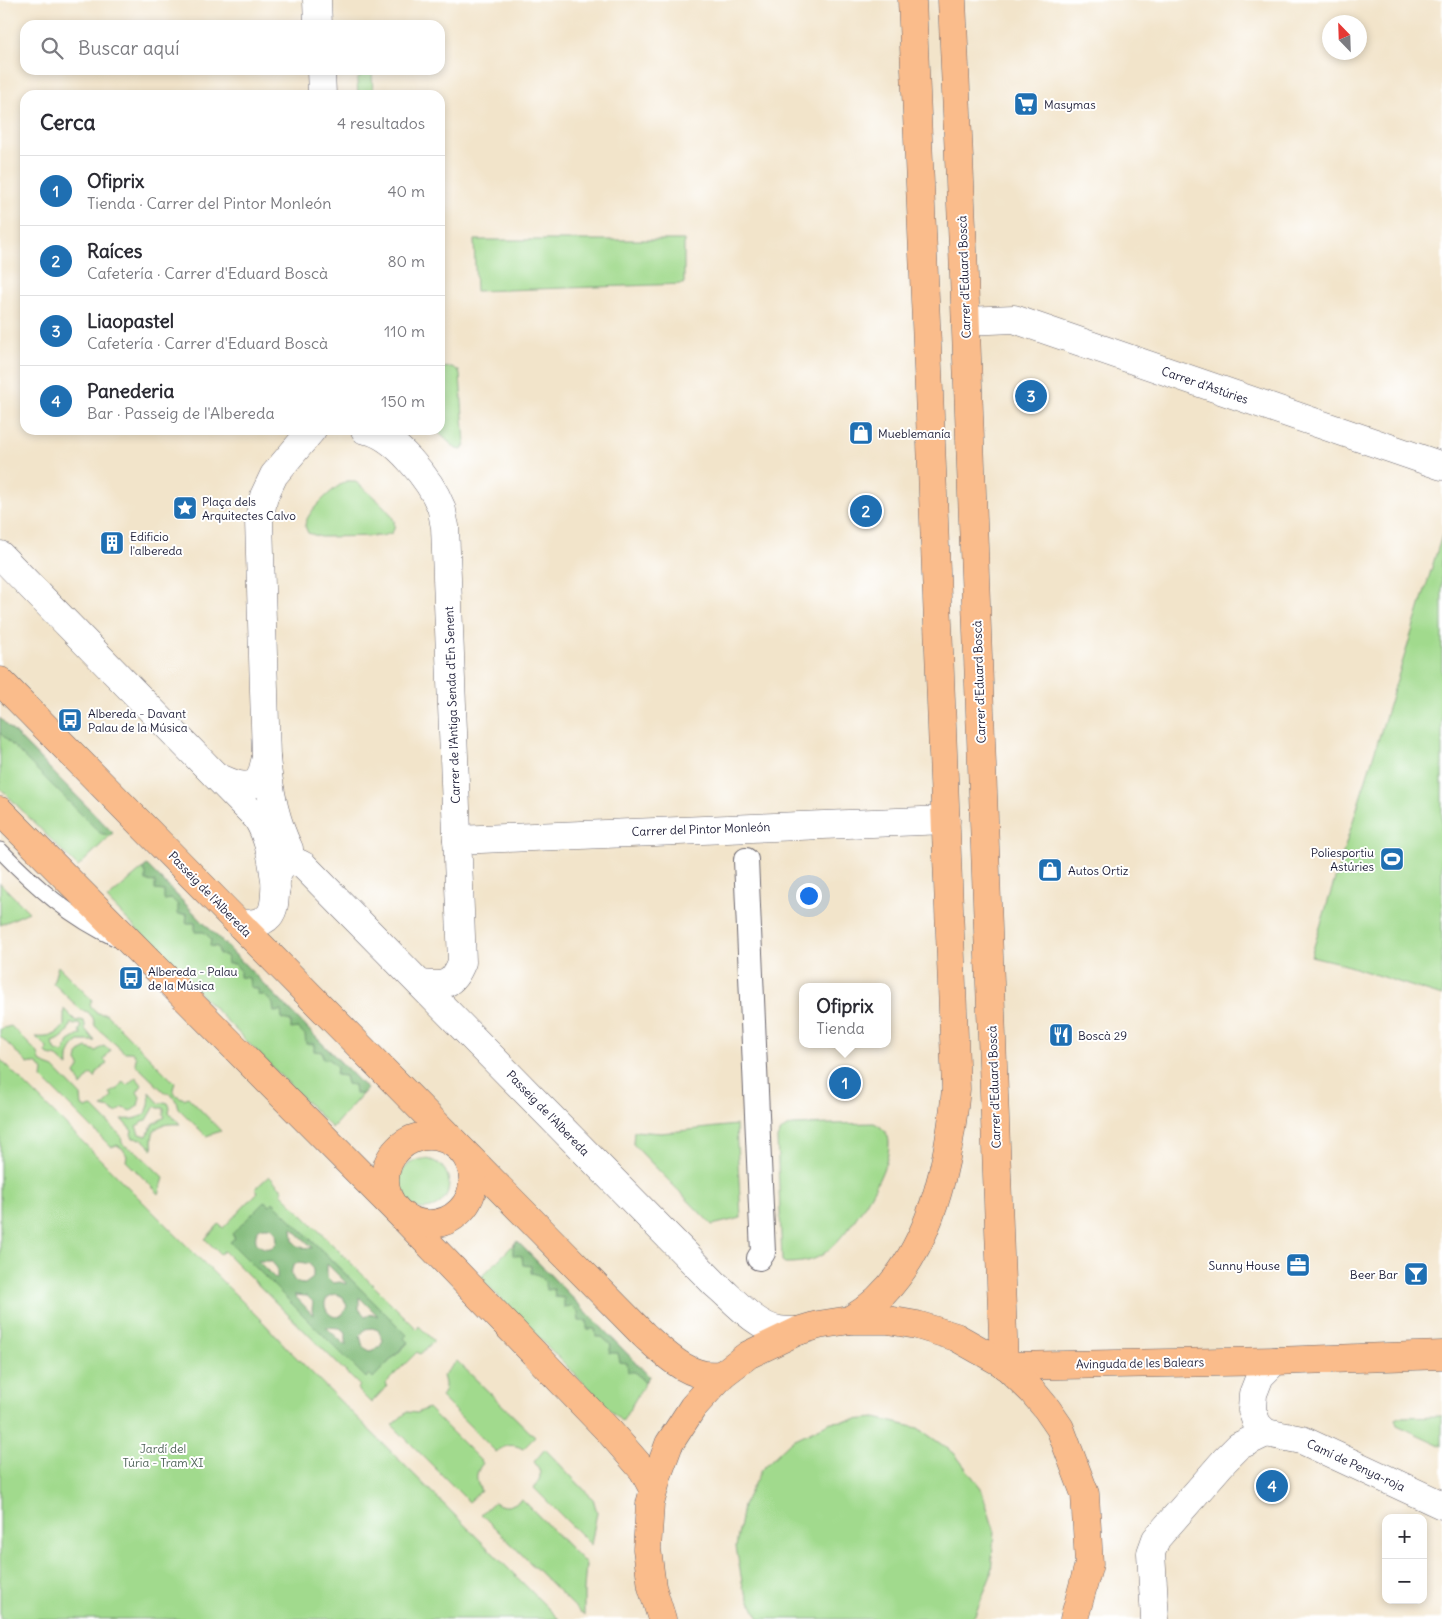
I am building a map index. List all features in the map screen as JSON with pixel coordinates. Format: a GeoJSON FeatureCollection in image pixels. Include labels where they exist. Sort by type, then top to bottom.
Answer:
{"type":"FeatureCollection","features":[{"type":"Feature","properties":{"kind":"main road"},"geometry":{"type":"LineString","coordinates":[[850,1320],[863,1312],[890,1287],[918,1243],[942,1179],[953,1127],[956,1089],[912,0]]}},
{"type":"Feature","properties":{"kind":"main road","name":"Carrer d'Eduard Boscà"},"geometry":{"type":"LineString","coordinates":[[952,0],[966,321],[1005,1365]]}},
{"type":"Feature","properties":{"kind":"main road","name":"Passeig de l'Albereda"},"geometry":{"type":"LineString","coordinates":[[0,681],[644,1335],[671,1359],[692,1370],[706,1375],[715,1376],[723,1374]]}},
{"type":"Feature","properties":{"kind":"main road","name":"Passeig de l'Albereda"},"geometry":{"type":"LineString","coordinates":[[0,811],[400,1214],[620,1442],[643,1470],[654,1489]]}},
{"type":"Feature","properties":{"kind":"main road","name":"Passeig de l'Albereda"},"geometry":{"type":"LineString","coordinates":[[422,1136],[437,1136],[451,1141],[462,1150],[470,1163],[474,1177],[472,1192],[466,1205],[456,1216],[443,1222],[428,1225],[413,1222],[400,1214],[391,1203],[385,1190],[384,1175],[388,1161],[397,1149],[409,1140],[422,1136]]}},
{"type":"Feature","properties":{"kind":"main road"},"geometry":{"type":"LineString","coordinates":[[662,1619],[652,1587],[647,1549],[650,1504],[669,1444],[693,1407],[723,1374],[748,1355],[798,1330],[850,1320],[888,1320],[917,1325],[956,1337],[1005,1365],[1032,1391],[1060,1428],[1086,1494],[1089,1564],[1074,1619]]}},
{"type":"Feature","properties":{"kind":"main road","name":"Avinguda de les Balears"},"geometry":{"type":"LineString","coordinates":[[1005,1365],[1275,1361],[1442,1355]]}},
{"type":"Feature","properties":{"kind":"street"},"geometry":{"type":"LineString","coordinates":[[317,0],[318,20]]}},
{"type":"Feature","properties":{"kind":"street"},"geometry":{"type":"LineString","coordinates":[[320,75],[322,90]]}},
{"type":"Feature","properties":{"kind":"street","name":"Carrer d'Astúries"},"geometry":{"type":"LineString","coordinates":[[966,321],[1014,319],[1442,466]]}},
{"type":"Feature","properties":{"kind":"street"},"geometry":{"type":"LineString","coordinates":[[216,776],[228,783],[240,786],[253,784],[260,778],[266,758],[259,520],[264,496],[274,475],[308,435]]}},
{"type":"Feature","properties":{"kind":"street","name":"Carrer de l'Antiga Senda d'En Senent"},"geometry":{"type":"LineString","coordinates":[[380,435],[418,469],[430,486],[441,508],[445,526],[462,962],[458,974],[448,982],[437,986],[421,984]]}},
{"type":"Feature","properties":{"kind":"street"},"geometry":{"type":"LineString","coordinates":[[0,555],[257,818],[270,853],[276,888],[275,902],[270,915],[261,921],[239,924]]}},
{"type":"Feature","properties":{"kind":"street","name":"Passeig de l'Albereda"},"geometry":{"type":"LineString","coordinates":[[266,758],[271,796],[284,836],[293,854],[715,1284],[765,1326],[778,1330],[798,1330]]}},
{"type":"Feature","properties":{"kind":"street","name":"Carrer del Pintor Monleón"},"geometry":{"type":"LineString","coordinates":[[457,840],[946,820]]}},
{"type":"Feature","properties":{"kind":"street"},"geometry":{"type":"LineString","coordinates":[[746,860],[764,1252],[759,1258]]}},
{"type":"Feature","properties":{"kind":"street","name":"Passeig de l'Albereda"},"geometry":{"type":"LineString","coordinates":[[276,888],[277,876],[283,866],[297,862],[311,872]]}},
{"type":"Feature","properties":{"kind":"street"},"geometry":{"type":"LineString","coordinates":[[1155,1619],[1151,1553],[1156,1540],[1239,1446],[1266,1433],[1257,1424],[1252,1410],[1253,1394],[1260,1376],[1275,1361]]}},
{"type":"Feature","properties":{"kind":"street","name":"Camí de Penya-roja"},"geometry":{"type":"LineString","coordinates":[[1266,1433],[1302,1440],[1442,1505]]}},
{"type":"Feature","properties":{"kind":"lane"},"geometry":{"type":"LineString","coordinates":[[0,850],[50,898],[101,932],[134,947]]}},
{"type":"Feature","properties":{"kind":"green space"},"geometry":{"type":"Polygon","coordinates":[[[361,75],[372,75],[373,90],[358,90],[357,80],[361,75]]]}},
{"type":"Feature","properties":{"kind":"green space"},"geometry":{"type":"Polygon","coordinates":[[[474,240],[684,240],[684,284],[476,291],[474,240]]]}},
{"type":"Feature","properties":{"kind":"green space"},"geometry":{"type":"Polygon","coordinates":[[[452,367],[459,371],[460,375],[465,444],[462,450],[456,449],[441,435],[445,435],[445,368],[452,367]]]}},
{"type":"Feature","properties":{"kind":"green space"},"geometry":{"type":"Polygon","coordinates":[[[347,481],[357,483],[388,512],[394,521],[392,533],[382,536],[321,537],[308,533],[305,526],[306,521],[315,507],[328,494],[347,481]]]}},
{"type":"Feature","properties":{"kind":"green space","name":"Poliesportiu Astúries"},"geometry":{"type":"Polygon","coordinates":[[[1442,535],[1442,996],[1336,962],[1311,956],[1442,535]]]}},
{"type":"Feature","properties":{"kind":"green space"},"geometry":{"type":"Polygon","coordinates":[[[0,718],[113,833],[78,867],[0,788],[0,718]]]}},
{"type":"Feature","properties":{"kind":"green space"},"geometry":{"type":"Polygon","coordinates":[[[0,718],[113,833],[110,836],[100,833],[0,733],[0,718]]]}},
{"type":"Feature","properties":{"kind":"green space"},"geometry":{"type":"Polygon","coordinates":[[[147,865],[367,1089],[332,1128],[107,899],[147,865]]]}},
{"type":"Feature","properties":{"kind":"green space"},"geometry":{"type":"Polygon","coordinates":[[[147,865],[367,1089],[362,1094],[355,1094],[354,1085],[347,1084],[345,1076],[336,1075],[337,1067],[329,1059],[323,1059],[322,1052],[314,1051],[314,1044],[306,1044],[305,1035],[298,1028],[291,1029],[291,1021],[282,1019],[281,1011],[274,1012],[273,1004],[264,995],[258,995],[258,989],[250,987],[249,978],[240,977],[240,970],[235,964],[228,964],[227,956],[219,954],[218,947],[210,946],[211,939],[204,932],[195,932],[195,923],[186,923],[187,914],[178,914],[178,905],[172,899],[164,900],[164,891],[155,890],[155,882],[146,881],[146,873],[143,869],[147,865]]]}},
{"type":"Feature","properties":{"kind":"green space"},"geometry":{"type":"Polygon","coordinates":[[[0,883],[29,912],[0,925],[0,883]]]}},
{"type":"Feature","properties":{"kind":"green space"},"geometry":{"type":"Polygon","coordinates":[[[58,966],[92,1000],[90,1004],[94,1011],[106,1014],[175,1083],[173,1089],[176,1095],[184,1099],[188,1097],[221,1131],[206,1136],[178,1108],[176,1101],[170,1093],[164,1092],[135,1064],[136,1058],[134,1053],[124,1052],[95,1026],[93,1018],[88,1012],[81,1010],[53,983],[58,966]]]}},
{"type":"Feature","properties":{"kind":"green space"},"geometry":{"type":"Polygon","coordinates":[[[64,1009],[76,1021],[84,1021],[85,1029],[95,1041],[79,1041],[69,1053],[68,1067],[57,1057],[48,1055],[46,1052],[47,1048],[36,1037],[52,1036],[64,1026],[64,1009]],[[71,1023],[68,1030],[59,1040],[52,1042],[56,1051],[63,1053],[69,1041],[81,1034],[79,1030],[81,1028],[80,1025],[71,1023]]]}},
{"type":"Feature","properties":{"kind":"green space"},"geometry":{"type":"Polygon","coordinates":[[[11,1026],[38,1053],[40,1061],[54,1068],[81,1096],[82,1106],[86,1108],[93,1107],[121,1136],[122,1143],[125,1146],[136,1151],[164,1178],[159,1194],[126,1161],[127,1156],[123,1149],[117,1145],[111,1147],[42,1078],[43,1071],[39,1065],[35,1063],[28,1064],[0,1036],[0,1029],[11,1026]]]}},
{"type":"Feature","properties":{"kind":"green space"},"geometry":{"type":"Polygon","coordinates":[[[103,1046],[111,1050],[104,1059],[107,1064],[99,1069],[95,1078],[91,1074],[81,1086],[75,1073],[80,1066],[77,1061],[79,1052],[87,1048],[96,1051],[103,1046]]]}},
{"type":"Feature","properties":{"kind":"green space","name":"Jardí del Túria - Tram XI"},"geometry":{"type":"Polygon","coordinates":[[[0,1059],[287,1348],[559,1619],[0,1619],[0,1059]]]}},
{"type":"Feature","properties":{"kind":"green space"},"geometry":{"type":"Polygon","coordinates":[[[136,1077],[142,1085],[137,1092],[140,1097],[138,1106],[131,1111],[123,1108],[116,1113],[102,1107],[113,1097],[110,1093],[118,1089],[123,1081],[127,1085],[136,1077]]]}},
{"type":"Feature","properties":{"kind":"green space"},"geometry":{"type":"Polygon","coordinates":[[[149,1092],[160,1104],[168,1103],[170,1107],[169,1112],[180,1124],[166,1124],[157,1128],[153,1136],[153,1150],[142,1139],[133,1138],[132,1131],[121,1119],[140,1117],[147,1110],[150,1099],[149,1092]],[[155,1106],[147,1120],[136,1126],[139,1134],[147,1136],[153,1124],[165,1117],[163,1114],[164,1108],[155,1106]]]}},
{"type":"Feature","properties":{"kind":"green space"},"geometry":{"type":"Polygon","coordinates":[[[874,1123],[880,1126],[888,1136],[889,1143],[882,1171],[875,1188],[865,1204],[843,1235],[822,1255],[804,1262],[785,1263],[782,1261],[778,1135],[792,1125],[874,1123]]]}},
{"type":"Feature","properties":{"kind":"green space"},"geometry":{"type":"Polygon","coordinates":[[[736,1125],[741,1218],[712,1225],[633,1144],[634,1131],[661,1133],[736,1125]]]}},
{"type":"Feature","properties":{"kind":"green space"},"geometry":{"type":"Polygon","coordinates":[[[419,1159],[429,1159],[442,1166],[449,1179],[449,1189],[442,1202],[429,1209],[419,1209],[410,1205],[403,1198],[399,1189],[399,1179],[403,1170],[410,1163],[419,1159]]]}},
{"type":"Feature","properties":{"kind":"green space"},"geometry":{"type":"Polygon","coordinates":[[[269,1176],[283,1190],[281,1193],[417,1329],[419,1326],[434,1341],[420,1354],[417,1352],[385,1384],[387,1386],[371,1403],[357,1389],[360,1386],[224,1251],[220,1254],[205,1239],[219,1224],[223,1228],[258,1192],[255,1189],[269,1176]],[[265,1202],[232,1234],[235,1238],[231,1242],[366,1377],[369,1374],[373,1377],[408,1343],[404,1338],[406,1335],[273,1202],[269,1206],[265,1202]]]}},
{"type":"Feature","properties":{"kind":"green space"},"geometry":{"type":"Polygon","coordinates":[[[265,1201],[269,1206],[273,1202],[407,1335],[404,1338],[408,1342],[373,1378],[369,1374],[366,1378],[230,1242],[235,1238],[232,1234],[265,1201]],[[271,1227],[259,1229],[256,1233],[258,1245],[270,1248],[275,1245],[277,1242],[276,1232],[271,1227]],[[292,1228],[293,1241],[299,1247],[312,1248],[292,1228]],[[258,1261],[277,1280],[277,1268],[271,1261],[258,1261]],[[299,1262],[293,1266],[292,1276],[296,1282],[305,1284],[313,1278],[313,1270],[310,1264],[299,1262]],[[327,1264],[327,1277],[333,1283],[340,1282],[346,1284],[327,1264]],[[337,1294],[325,1301],[325,1307],[332,1316],[337,1317],[343,1314],[347,1306],[343,1297],[337,1294]],[[294,1295],[313,1315],[313,1302],[307,1296],[294,1295]],[[359,1297],[359,1309],[365,1316],[373,1314],[378,1316],[359,1297]],[[326,1327],[346,1346],[346,1333],[340,1328],[326,1327]],[[372,1328],[365,1329],[360,1336],[363,1347],[370,1351],[380,1347],[383,1340],[378,1330],[372,1328]]]}},
{"type":"Feature","properties":{"kind":"green space"},"geometry":{"type":"Polygon","coordinates":[[[517,1241],[649,1376],[622,1422],[480,1278],[517,1241]]]}},
{"type":"Feature","properties":{"kind":"green space"},"geometry":{"type":"Polygon","coordinates":[[[517,1241],[649,1376],[645,1383],[635,1372],[628,1372],[627,1363],[620,1362],[618,1353],[609,1353],[611,1345],[602,1337],[596,1337],[595,1329],[587,1329],[587,1321],[579,1321],[578,1312],[572,1306],[564,1307],[564,1298],[555,1297],[554,1289],[547,1290],[542,1278],[531,1273],[531,1266],[523,1265],[522,1256],[513,1255],[513,1247],[517,1241]]]}},
{"type":"Feature","properties":{"kind":"green space"},"geometry":{"type":"Polygon","coordinates":[[[457,1361],[535,1437],[523,1449],[509,1446],[496,1452],[441,1397],[445,1387],[443,1376],[457,1361]]]}},
{"type":"Feature","properties":{"kind":"green space"},"geometry":{"type":"Polygon","coordinates":[[[428,1408],[483,1463],[478,1470],[477,1476],[481,1491],[469,1502],[392,1425],[407,1412],[417,1413],[428,1408]]]}},
{"type":"Feature","properties":{"kind":"green space"},"geometry":{"type":"Polygon","coordinates":[[[1442,1416],[1442,1446],[1397,1425],[1395,1419],[1399,1417],[1442,1416]]]}},
{"type":"Feature","properties":{"kind":"green space"},"geometry":{"type":"Polygon","coordinates":[[[875,1418],[918,1428],[954,1453],[981,1488],[994,1530],[991,1575],[975,1615],[971,1619],[759,1619],[743,1587],[736,1547],[743,1506],[761,1470],[791,1441],[831,1422],[875,1418]]]}},
{"type":"Feature","properties":{"kind":"green space"},"geometry":{"type":"Polygon","coordinates":[[[545,1449],[593,1499],[597,1512],[591,1545],[534,1488],[540,1475],[534,1462],[545,1449]]]}},
{"type":"Feature","properties":{"kind":"green space"},"geometry":{"type":"Polygon","coordinates":[[[522,1499],[586,1564],[584,1616],[481,1514],[494,1502],[508,1506],[522,1499]]]}},
{"type":"Feature","properties":{"kind":"place","name":"Masymas"},"geometry":{"type":"Point","coordinates":[1026,104]}},
{"type":"Feature","properties":{"kind":"place","name":"Liaopastel"},"geometry":{"type":"Point","coordinates":[1031,396]}},
{"type":"Feature","properties":{"kind":"place","name":"Mueblemanía"},"geometry":{"type":"Point","coordinates":[861,433]}},
{"type":"Feature","properties":{"kind":"place","name":"Plaça dels Arquitectes Calvo"},"geometry":{"type":"Point","coordinates":[185,508]}},
{"type":"Feature","properties":{"kind":"place","name":"Raíces"},"geometry":{"type":"Point","coordinates":[866,511]}},
{"type":"Feature","properties":{"kind":"place","name":"Edificio l'albereda"},"geometry":{"type":"Point","coordinates":[112,543]}},
{"type":"Feature","properties":{"kind":"place","name":"Albereda - Davant Palau de la Música"},"geometry":{"type":"Point","coordinates":[70,720]}},
{"type":"Feature","properties":{"kind":"place","name":"Poliesportiu Astúries"},"geometry":{"type":"Point","coordinates":[1392,859]}},
{"type":"Feature","properties":{"kind":"place","name":"Autos Ortiz"},"geometry":{"type":"Point","coordinates":[1050,870]}},
{"type":"Feature","properties":{"kind":"place","name":"Albereda - Palau de la Música"},"geometry":{"type":"Point","coordinates":[131,978]}},
{"type":"Feature","properties":{"kind":"place","name":"Boscà 29"},"geometry":{"type":"Point","coordinates":[1061,1035]}},
{"type":"Feature","properties":{"kind":"place","name":"Ofiprix"},"geometry":{"type":"Point","coordinates":[845,1083]}},
{"type":"Feature","properties":{"kind":"place","name":"Sunny House"},"geometry":{"type":"Point","coordinates":[1298,1265]}},
{"type":"Feature","properties":{"kind":"place","name":"Beer Bar"},"geometry":{"type":"Point","coordinates":[1416,1274]}},
{"type":"Feature","properties":{"kind":"place","name":"Panederia"},"geometry":{"type":"Point","coordinates":[1272,1486]}}]}
